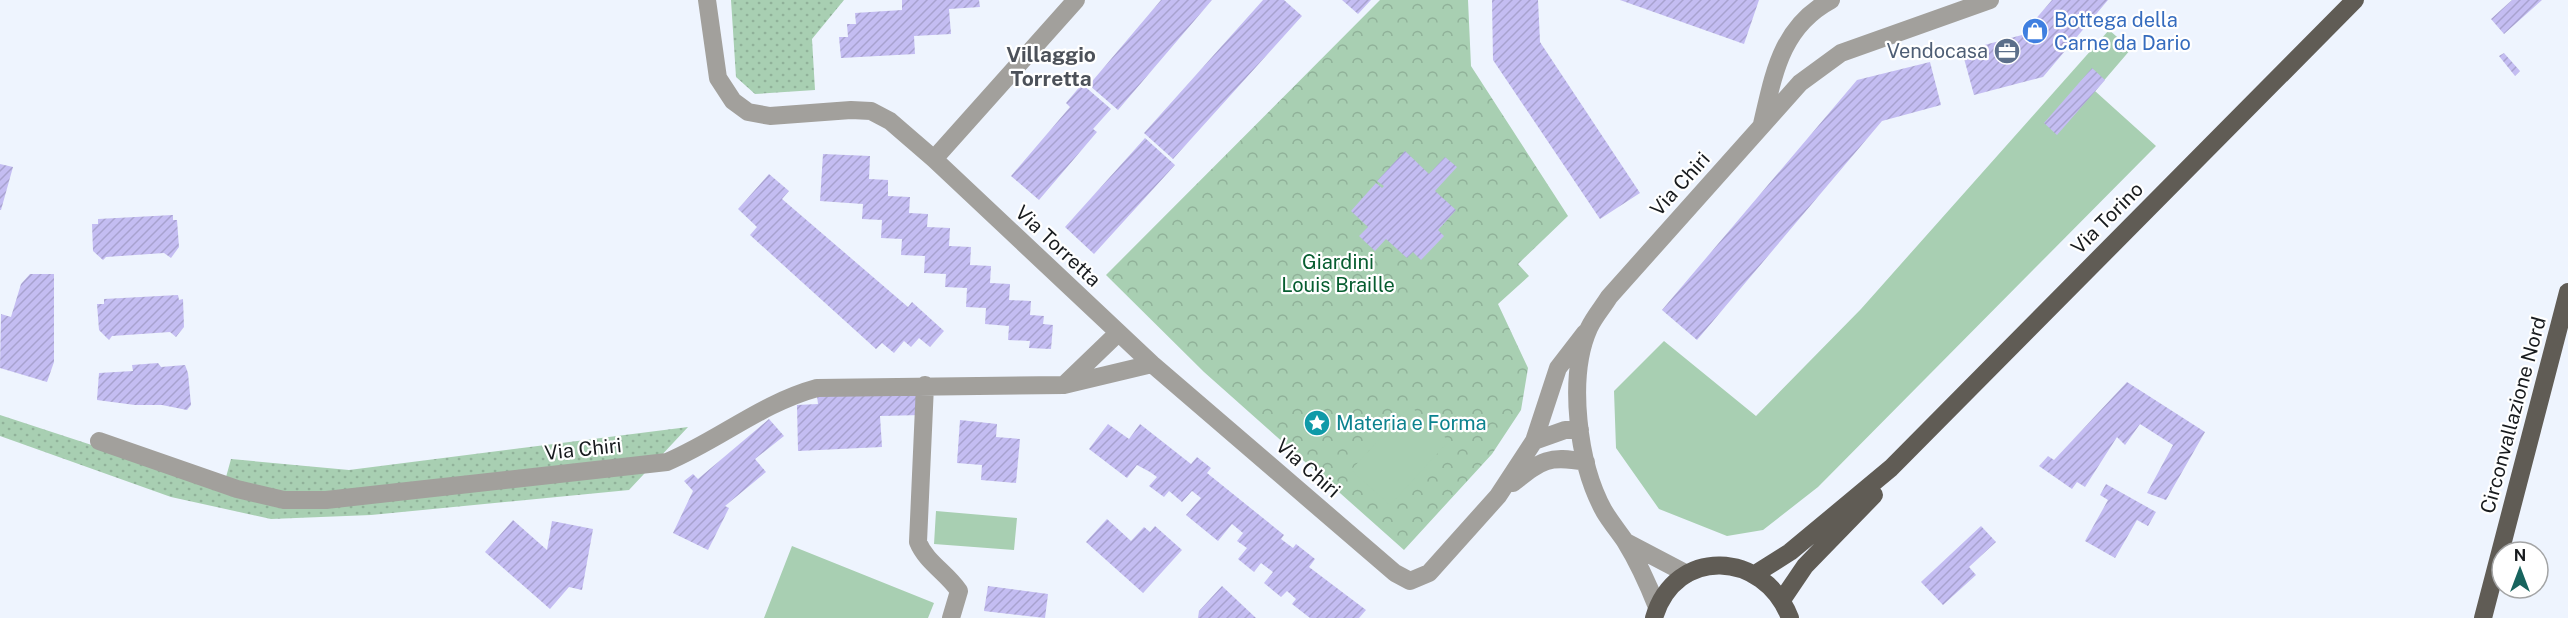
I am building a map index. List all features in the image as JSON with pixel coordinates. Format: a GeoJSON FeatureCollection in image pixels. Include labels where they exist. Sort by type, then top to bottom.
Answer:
{"type":"FeatureCollection","features":[{"type":"Feature","properties":{"kind":"main road","name":"Via Torino"},"geometry":{"type":"LineString","coordinates":[[1755,574],[1790,552],[1891,468],[2355,0]]}},
{"type":"Feature","properties":{"kind":"main road","name":"Circonvallazione Nord"},"geometry":{"type":"LineString","coordinates":[[2483,618],[2568,292]]}},
{"type":"Feature","properties":{"kind":"main road","name":"Via Torino"},"geometry":{"type":"LineString","coordinates":[[1782,600],[1805,566],[1874,496],[1891,468]]}},
{"type":"Feature","properties":{"kind":"main road"},"geometry":{"type":"LineString","coordinates":[[1656,612],[1670,588],[1687,574],[1714,566],[1742,568],[1755,574],[1771,585],[1782,600],[1790,618]]}},
{"type":"Feature","properties":{"kind":"street","name":"Via Torretta"},"geometry":{"type":"LineString","coordinates":[[707,0],[718,78],[733,101],[748,112],[770,116],[851,110],[871,111],[907,134],[1152,364]]}},
{"type":"Feature","properties":{"kind":"street"},"geometry":{"type":"LineString","coordinates":[[934,159],[1076,0]]}},
{"type":"Feature","properties":{"kind":"street","name":"Via Chiri"},"geometry":{"type":"LineString","coordinates":[[1761,129],[1774,73],[1790,34],[1814,9],[1831,0]]}},
{"type":"Feature","properties":{"kind":"street","name":"Via Chiri"},"geometry":{"type":"LineString","coordinates":[[99,441],[237,489],[284,500],[326,500],[667,462],[695,450],[792,394],[817,388],[1064,385],[1152,364],[1395,573],[1410,581],[1430,573],[1498,496],[1534,441],[1558,368],[1590,327],[1609,297],[1800,83],[1841,53],[1990,0]]}},
{"type":"Feature","properties":{"kind":"street","name":"Via Chiri"},"geometry":{"type":"LineString","coordinates":[[1590,327],[1582,353],[1578,390],[1580,430],[1586,462],[1604,510],[1626,542],[1656,612]]}},
{"type":"Feature","properties":{"kind":"street"},"geometry":{"type":"LineString","coordinates":[[1064,385],[1118,333]]}},
{"type":"Feature","properties":{"kind":"street"},"geometry":{"type":"LineString","coordinates":[[926,385],[918,542],[923,554],[950,576],[959,591],[951,618]]}},
{"type":"Feature","properties":{"kind":"street"},"geometry":{"type":"LineString","coordinates":[[1534,441],[1565,430],[1580,430]]}},
{"type":"Feature","properties":{"kind":"street","name":"Via Chiri"},"geometry":{"type":"LineString","coordinates":[[1498,496],[1542,460],[1557,457],[1586,462]]}},
{"type":"Feature","properties":{"kind":"street","name":"Via Chiri"},"geometry":{"type":"LineString","coordinates":[[1626,542],[1687,574]]}},
{"type":"Feature","properties":{"kind":"green space"},"geometry":{"type":"Polygon","coordinates":[[[731,0],[844,0],[812,39],[815,90],[755,94],[736,77],[731,0]]]}},
{"type":"Feature","properties":{"kind":"green space","name":"Giardini Louis Braille"},"geometry":{"type":"Polygon","coordinates":[[[1380,0],[1468,0],[1471,66],[1568,216],[1518,264],[1529,276],[1498,304],[1528,368],[1521,410],[1492,454],[1404,550],[1204,372],[1106,275],[1380,0]]]}},
{"type":"Feature","properties":{"kind":"green space"},"geometry":{"type":"Polygon","coordinates":[[[2109,30],[2131,49],[2095,91],[2156,146],[1818,487],[1763,530],[1727,536],[1659,509],[1616,448],[1614,391],[1664,341],[1756,416],[1861,309],[2109,30]]]}},
{"type":"Feature","properties":{"kind":"green space"},"geometry":{"type":"Polygon","coordinates":[[[1410,406],[1449,441],[1390,505],[1351,470],[1410,406]]]}},
{"type":"Feature","properties":{"kind":"green space"},"geometry":{"type":"Polygon","coordinates":[[[0,415],[223,488],[231,459],[349,470],[688,427],[629,490],[371,515],[271,519],[171,497],[0,436],[0,415]]]}},
{"type":"Feature","properties":{"kind":"green space"},"geometry":{"type":"Polygon","coordinates":[[[936,511],[1017,518],[1014,550],[934,544],[936,511]]]}},
{"type":"Feature","properties":{"kind":"green space"},"geometry":{"type":"Polygon","coordinates":[[[792,546],[934,603],[928,618],[764,618],[792,546]]]}},
{"type":"Feature","properties":{"kind":"building"},"geometry":{"type":"Polygon","coordinates":[[[902,0],[979,0],[980,7],[949,9],[951,34],[914,36],[915,54],[841,58],[839,37],[848,37],[847,24],[856,24],[855,13],[902,10],[902,0]]]}},
{"type":"Feature","properties":{"kind":"building"},"geometry":{"type":"Polygon","coordinates":[[[1161,0],[1212,0],[1118,110],[1089,85],[1161,0]]]}},
{"type":"Feature","properties":{"kind":"building"},"geometry":{"type":"Polygon","coordinates":[[[1263,0],[1284,0],[1302,16],[1173,159],[1144,133],[1263,0]]]}},
{"type":"Feature","properties":{"kind":"building"},"geometry":{"type":"Polygon","coordinates":[[[1342,0],[1371,0],[1358,14],[1342,0]]]}},
{"type":"Feature","properties":{"kind":"building"},"geometry":{"type":"Polygon","coordinates":[[[1492,0],[1538,0],[1540,42],[1640,193],[1600,219],[1493,60],[1492,0]]]}},
{"type":"Feature","properties":{"kind":"building"},"geometry":{"type":"Polygon","coordinates":[[[1620,0],[1759,0],[1744,44],[1620,0]]]}},
{"type":"Feature","properties":{"kind":"building"},"geometry":{"type":"Polygon","coordinates":[[[2052,0],[2108,0],[2043,77],[1974,95],[1962,51],[2022,35],[2052,0]]]}},
{"type":"Feature","properties":{"kind":"building"},"geometry":{"type":"Polygon","coordinates":[[[2512,0],[2542,0],[2504,34],[2491,19],[2512,0]]]}},
{"type":"Feature","properties":{"kind":"building"},"geometry":{"type":"Polygon","coordinates":[[[2504,53],[2520,71],[2515,76],[2499,56],[2504,53]]]}},
{"type":"Feature","properties":{"kind":"building"},"geometry":{"type":"Polygon","coordinates":[[[1930,62],[1941,105],[1882,121],[1697,340],[1662,310],[1857,80],[1930,62]]]}},
{"type":"Feature","properties":{"kind":"building"},"geometry":{"type":"Polygon","coordinates":[[[2092,68],[2105,80],[2057,135],[2044,123],[2092,68]]]}},
{"type":"Feature","properties":{"kind":"building"},"geometry":{"type":"Polygon","coordinates":[[[1082,84],[1111,109],[1093,129],[1097,132],[1039,200],[1011,176],[1070,107],[1066,103],[1082,84]]]}},
{"type":"Feature","properties":{"kind":"building"},"geometry":{"type":"Polygon","coordinates":[[[1145,138],[1175,165],[1094,254],[1065,227],[1145,138]]]}},
{"type":"Feature","properties":{"kind":"building"},"geometry":{"type":"Polygon","coordinates":[[[1405,151],[1429,174],[1445,157],[1457,167],[1435,191],[1456,210],[1438,230],[1444,236],[1421,260],[1413,252],[1407,258],[1386,239],[1375,251],[1359,236],[1368,227],[1351,211],[1376,183],[1382,188],[1384,186],[1377,181],[1405,151]]]}},
{"type":"Feature","properties":{"kind":"building"},"geometry":{"type":"Polygon","coordinates":[[[823,154],[870,156],[869,179],[888,180],[888,196],[910,197],[909,213],[928,214],[927,227],[950,228],[949,246],[971,247],[970,265],[991,266],[990,283],[1010,284],[1009,300],[1031,301],[1030,315],[1044,316],[1043,324],[1053,325],[1051,349],[1029,348],[1030,341],[1008,340],[1009,326],[985,324],[986,308],[966,307],[967,288],[945,287],[946,274],[924,273],[925,256],[901,255],[902,239],[881,238],[882,220],[862,219],[863,204],[820,201],[823,154]]]}},
{"type":"Feature","properties":{"kind":"building"},"geometry":{"type":"Polygon","coordinates":[[[0,164],[13,167],[1,210],[0,210],[0,164]]]}},
{"type":"Feature","properties":{"kind":"building"},"geometry":{"type":"Polygon","coordinates":[[[769,174],[789,191],[782,199],[908,307],[912,302],[944,331],[930,347],[919,338],[911,347],[904,341],[894,353],[882,343],[876,349],[750,235],[757,227],[738,209],[769,174]]]}},
{"type":"Feature","properties":{"kind":"building"},"geometry":{"type":"Polygon","coordinates":[[[173,215],[173,220],[177,220],[179,247],[171,258],[164,253],[106,257],[103,260],[93,251],[92,224],[98,224],[98,219],[173,215]]]}},
{"type":"Feature","properties":{"kind":"building"},"geometry":{"type":"Polygon","coordinates":[[[30,274],[54,274],[54,362],[47,382],[0,368],[1,314],[11,317],[21,284],[30,274]]]}},
{"type":"Feature","properties":{"kind":"building"},"geometry":{"type":"Polygon","coordinates":[[[178,295],[179,300],[183,299],[184,327],[176,337],[170,332],[112,336],[109,340],[99,330],[97,304],[104,304],[104,299],[178,295]]]}},
{"type":"Feature","properties":{"kind":"building"},"geometry":{"type":"Polygon","coordinates":[[[158,363],[161,367],[185,365],[191,405],[187,410],[162,405],[135,405],[97,400],[99,373],[133,371],[132,365],[158,363]]]}},
{"type":"Feature","properties":{"kind":"building"},"geometry":{"type":"Polygon","coordinates":[[[2127,382],[2205,432],[2166,500],[2147,493],[2173,445],[2140,424],[2125,445],[2117,437],[2085,487],[2077,482],[2072,489],[2039,466],[2048,456],[2054,460],[2127,382]]]}},
{"type":"Feature","properties":{"kind":"building"},"geometry":{"type":"Polygon","coordinates":[[[922,393],[923,415],[880,416],[882,447],[798,451],[797,405],[818,404],[817,396],[922,393]]]}},
{"type":"Feature","properties":{"kind":"building"},"geometry":{"type":"Polygon","coordinates":[[[769,419],[784,436],[755,459],[766,472],[725,506],[729,508],[708,550],[673,533],[693,491],[684,481],[693,474],[698,479],[769,419]]]}},
{"type":"Feature","properties":{"kind":"building"},"geometry":{"type":"Polygon","coordinates":[[[960,420],[997,424],[996,437],[1020,439],[1016,483],[981,480],[982,465],[957,463],[960,420]]]}},
{"type":"Feature","properties":{"kind":"building"},"geometry":{"type":"Polygon","coordinates":[[[1108,424],[1129,439],[1140,424],[1191,464],[1197,457],[1211,468],[1207,473],[1284,535],[1281,539],[1293,548],[1296,544],[1315,559],[1309,567],[1366,610],[1359,618],[1310,618],[1292,604],[1296,599],[1287,591],[1281,597],[1264,583],[1273,572],[1261,563],[1254,572],[1238,559],[1247,548],[1237,541],[1247,528],[1243,533],[1232,524],[1218,541],[1186,515],[1201,498],[1192,491],[1182,502],[1169,491],[1164,497],[1149,486],[1157,477],[1150,472],[1137,465],[1127,478],[1089,449],[1108,424]]]}},
{"type":"Feature","properties":{"kind":"building"},"geometry":{"type":"Polygon","coordinates":[[[2106,484],[2156,512],[2148,526],[2137,520],[2115,558],[2085,541],[2108,500],[2100,495],[2106,484]]]}},
{"type":"Feature","properties":{"kind":"building"},"geometry":{"type":"Polygon","coordinates":[[[1107,519],[1131,541],[1144,527],[1150,532],[1155,526],[1182,550],[1143,593],[1086,542],[1107,519]]]}},
{"type":"Feature","properties":{"kind":"building"},"geometry":{"type":"Polygon","coordinates":[[[513,520],[547,550],[552,521],[593,529],[582,590],[569,587],[550,609],[485,552],[513,520]]]}},
{"type":"Feature","properties":{"kind":"building"},"geometry":{"type":"Polygon","coordinates":[[[1981,526],[1996,542],[1969,567],[1976,575],[1943,605],[1921,582],[1981,526]]]}},
{"type":"Feature","properties":{"kind":"building"},"geometry":{"type":"Polygon","coordinates":[[[988,586],[1048,594],[1045,618],[984,611],[988,586]]]}},
{"type":"Feature","properties":{"kind":"building"},"geometry":{"type":"Polygon","coordinates":[[[1222,586],[1256,618],[1198,618],[1199,611],[1222,586]]]}},
{"type":"Feature","properties":{"kind":"place","name":"Bottega della Carne da Dario"},"geometry":{"type":"Point","coordinates":[2035,31]}},
{"type":"Feature","properties":{"kind":"place","name":"Vendocasa"},"geometry":{"type":"Point","coordinates":[2007,51]}},
{"type":"Feature","properties":{"kind":"place","name":"Materia e Forma"},"geometry":{"type":"Point","coordinates":[1317,423]}},
{"type":"Feature","properties":{"kind":"district","name":"Villaggio Torretta"},"geometry":{"type":"Point","coordinates":[1051,67]}}]}
